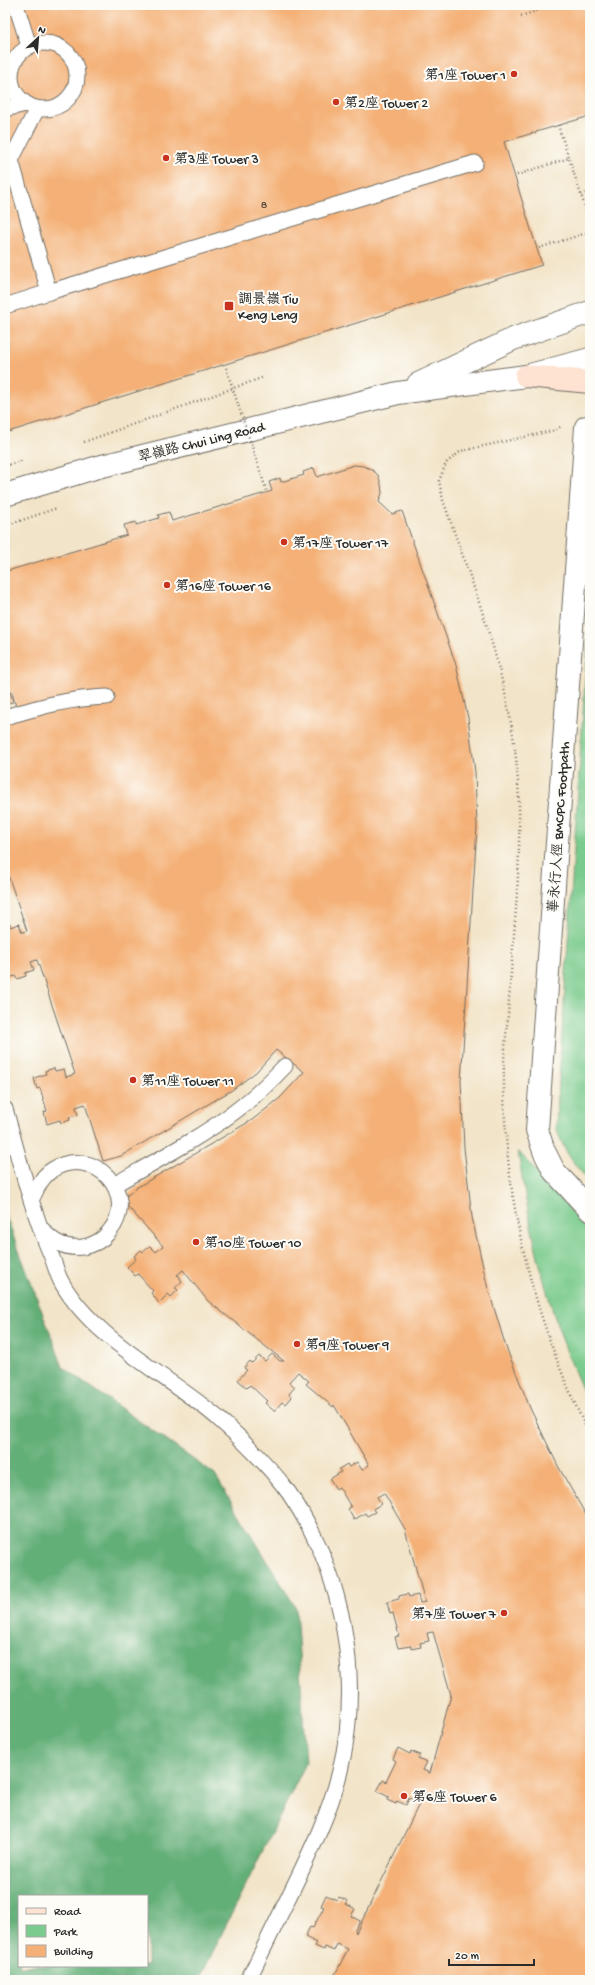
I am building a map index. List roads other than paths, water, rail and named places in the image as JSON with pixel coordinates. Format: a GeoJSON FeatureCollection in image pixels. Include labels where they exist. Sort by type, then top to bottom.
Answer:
{"type":"FeatureCollection","features":[{"type":"Feature","properties":{"kind":"street","name":"翠嶺路 Chui Ling Road"},"geometry":{"type":"LineString","coordinates":[[398,393],[514,339],[590,312]]}},
{"type":"Feature","properties":{"kind":"street","name":"翠嶺路 Chui Ling Road"},"geometry":{"type":"LineString","coordinates":[[5,496],[98,467],[398,393],[526,376],[590,359]]}},
{"type":"Feature","properties":{"kind":"street"},"geometry":{"type":"LineString","coordinates":[[526,376],[590,382]]}},
{"type":"Feature","properties":{"kind":"street","name":"華永行人徑 BMCPC Footpath"},"geometry":{"type":"LineString","coordinates":[[586,427],[537,1130],[544,1151],[554,1171],[590,1210]]}},
{"type":"Feature","properties":{"kind":"lane"},"geometry":{"type":"LineString","coordinates":[[16,5],[29,46]]}},
{"type":"Feature","properties":{"kind":"lane"},"geometry":{"type":"LineString","coordinates":[[5,109],[31,106],[49,109],[60,106],[69,99],[76,89],[78,78],[76,66],[71,56],[62,48],[51,43],[40,42],[29,46],[19,53],[13,62],[8,76],[17,96],[31,106]]}},
{"type":"Feature","properties":{"kind":"lane"},"geometry":{"type":"LineString","coordinates":[[31,106],[11,160],[49,292]]}},
{"type":"Feature","properties":{"kind":"lane"},"geometry":{"type":"LineString","coordinates":[[5,306],[475,163]]}},
{"type":"Feature","properties":{"kind":"lane"},"geometry":{"type":"LineString","coordinates":[[5,717],[53,703],[89,697],[107,697]]}},
{"type":"Feature","properties":{"kind":"lane"},"geometry":{"type":"LineString","coordinates":[[114,1185],[205,1132],[234,1113],[261,1091],[285,1066]]}},
{"type":"Feature","properties":{"kind":"lane"},"geometry":{"type":"LineString","coordinates":[[5,1109],[38,1225],[62,1284],[87,1316],[118,1343],[199,1402],[252,1448],[289,1494],[318,1544],[338,1598],[348,1656],[349,1714],[340,1771],[322,1826],[248,1980]]}},
{"type":"Feature","properties":{"kind":"lane"},"geometry":{"type":"LineString","coordinates":[[31,1200],[41,1180],[52,1170],[65,1164],[79,1162],[93,1166],[106,1173],[114,1185],[119,1199],[119,1214],[113,1228],[103,1239],[91,1246],[76,1248],[61,1245],[48,1238],[38,1225]]}},
{"type":"Feature","properties":{"kind":"place","name":"第1座 Tower 1"},"geometry":{"type":"Point","coordinates":[514,74]}},
{"type":"Feature","properties":{"kind":"place","name":"第2座 Tower 2"},"geometry":{"type":"Point","coordinates":[336,102]}},
{"type":"Feature","properties":{"kind":"place","name":"第3座 Tower 3"},"geometry":{"type":"Point","coordinates":[166,158]}},
{"type":"Feature","properties":{"kind":"place","name":"調景嶺 Tiu Keng Leng"},"geometry":{"type":"Point","coordinates":[229,306]}},
{"type":"Feature","properties":{"kind":"place","name":"第17座 Tower 17"},"geometry":{"type":"Point","coordinates":[284,542]}},
{"type":"Feature","properties":{"kind":"place","name":"第16座 Tower 16"},"geometry":{"type":"Point","coordinates":[167,585]}},
{"type":"Feature","properties":{"kind":"place","name":"第11座 Tower 11"},"geometry":{"type":"Point","coordinates":[133,1080]}},
{"type":"Feature","properties":{"kind":"place","name":"第10座 Tower 10"},"geometry":{"type":"Point","coordinates":[196,1242]}},
{"type":"Feature","properties":{"kind":"place","name":"第9座 Tower 9"},"geometry":{"type":"Point","coordinates":[297,1344]}},
{"type":"Feature","properties":{"kind":"place","name":"第7座 Tower 7"},"geometry":{"type":"Point","coordinates":[504,1613]}},
{"type":"Feature","properties":{"kind":"place","name":"第6座 Tower 6"},"geometry":{"type":"Point","coordinates":[404,1796]}}]}
